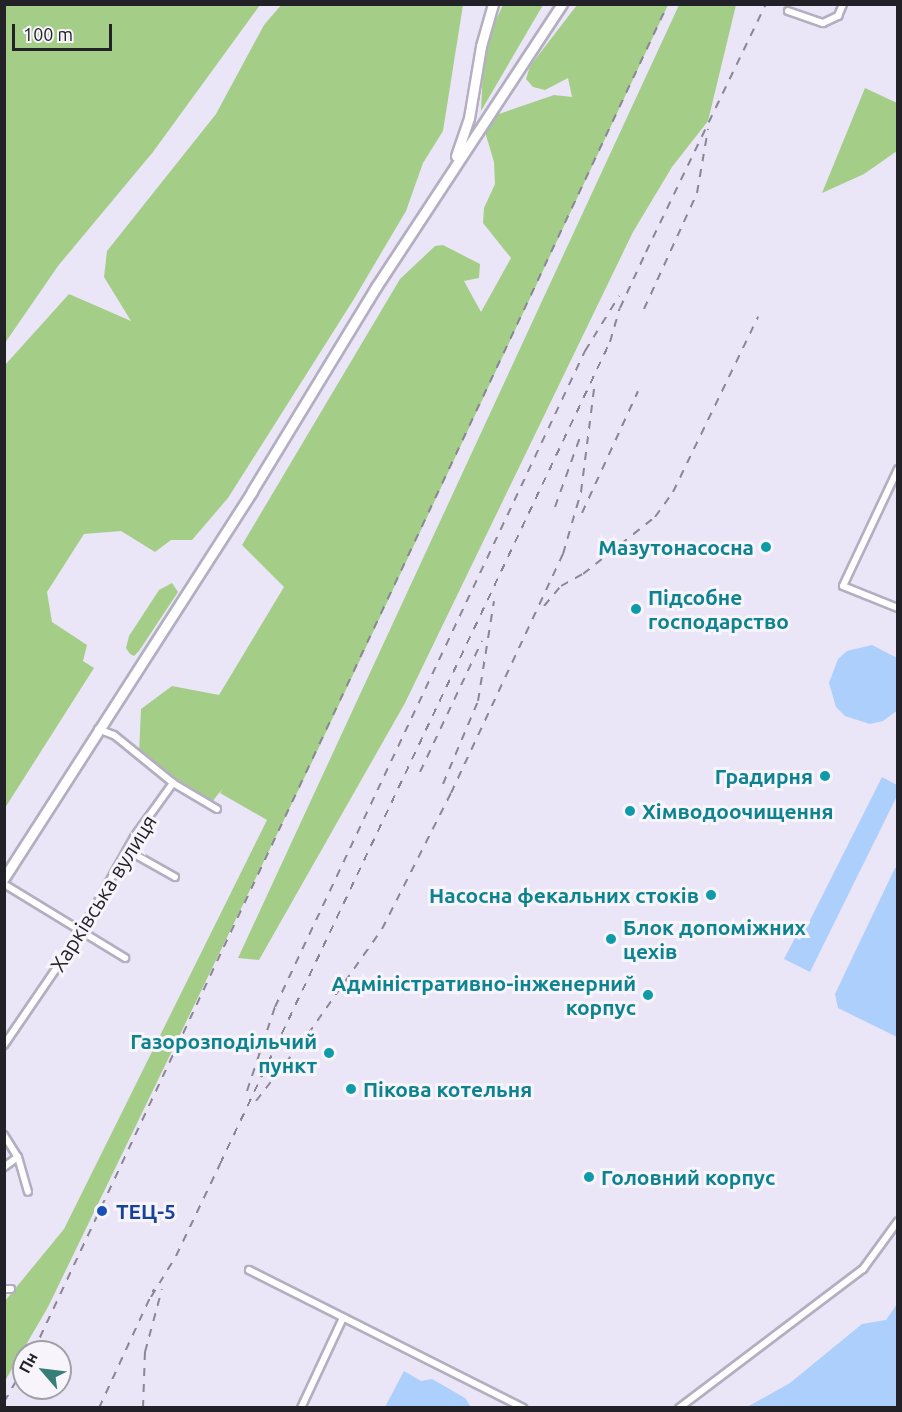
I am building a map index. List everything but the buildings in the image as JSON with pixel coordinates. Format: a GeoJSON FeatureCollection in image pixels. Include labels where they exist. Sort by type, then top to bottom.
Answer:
{"type":"FeatureCollection","features":[{"type":"Feature","properties":{"kind":"main road"},"geometry":{"type":"LineString","coordinates":[[447,176],[470,118],[481,46],[493,4]]}},
{"type":"Feature","properties":{"kind":"main road"},"geometry":{"type":"LineString","coordinates":[[4,878],[265,471],[447,176],[562,4]]}},
{"type":"Feature","properties":{"kind":"street"},"geometry":{"type":"LineString","coordinates":[[788,11],[822,23],[838,15],[843,4]]}},
{"type":"Feature","properties":{"kind":"street"},"geometry":{"type":"LineString","coordinates":[[897,470],[843,586],[897,608]]}},
{"type":"Feature","properties":{"kind":"street"},"geometry":{"type":"LineString","coordinates":[[98,729],[114,735],[173,783],[217,809]]}},
{"type":"Feature","properties":{"kind":"street","name":"Харківська вулиця"},"geometry":{"type":"LineString","coordinates":[[4,1046],[81,932],[127,850],[173,783]]}},
{"type":"Feature","properties":{"kind":"street"},"geometry":{"type":"LineString","coordinates":[[127,850],[175,877]]}},
{"type":"Feature","properties":{"kind":"street"},"geometry":{"type":"LineString","coordinates":[[4,884],[125,958]]}},
{"type":"Feature","properties":{"kind":"street"},"geometry":{"type":"LineString","coordinates":[[4,1135],[18,1156],[28,1192]]}},
{"type":"Feature","properties":{"kind":"street"},"geometry":{"type":"LineString","coordinates":[[4,1167],[18,1156]]}},
{"type":"Feature","properties":{"kind":"street"},"geometry":{"type":"LineString","coordinates":[[679,1407],[853,1277],[879,1251],[897,1221]]}},
{"type":"Feature","properties":{"kind":"street"},"geometry":{"type":"LineString","coordinates":[[249,1270],[523,1407]]}},
{"type":"Feature","properties":{"kind":"street"},"geometry":{"type":"LineString","coordinates":[[301,1407],[343,1318]]}},
{"type":"Feature","properties":{"kind":"green space"},"geometry":{"type":"Polygon","coordinates":[[[282,4],[463,5],[443,131],[423,163],[406,211],[354,299],[228,498],[192,540],[171,540],[155,552],[121,531],[84,534],[47,592],[52,622],[87,645],[83,661],[94,668],[5,808],[5,365],[69,294],[131,321],[104,277],[107,251],[216,114],[264,25],[282,4]]]}},
{"type":"Feature","properties":{"kind":"green space"},"geometry":{"type":"Polygon","coordinates":[[[4,5],[260,5],[153,152],[58,266],[5,343],[4,5]]]}},
{"type":"Feature","properties":{"kind":"green space"},"geometry":{"type":"Polygon","coordinates":[[[503,5],[543,5],[481,111],[484,45],[503,5]]]}},
{"type":"Feature","properties":{"kind":"green space"},"geometry":{"type":"Polygon","coordinates":[[[577,5],[668,5],[312,762],[48,1307],[29,1340],[12,1340],[12,1369],[5,1381],[5,1301],[64,1229],[267,820],[220,793],[223,788],[212,802],[139,754],[141,709],[172,686],[219,695],[284,587],[242,545],[400,279],[435,246],[443,245],[480,264],[479,278],[464,281],[481,312],[511,258],[483,223],[484,208],[495,184],[494,162],[485,132],[496,115],[554,95],[572,97],[568,78],[545,90],[533,87],[526,79],[530,66],[577,5]]]}},
{"type":"Feature","properties":{"kind":"green space"},"geometry":{"type":"Polygon","coordinates":[[[679,5],[736,5],[708,121],[672,167],[633,232],[405,703],[259,960],[238,958],[679,5]]]}},
{"type":"Feature","properties":{"kind":"green space"},"geometry":{"type":"Polygon","coordinates":[[[865,88],[897,103],[897,151],[864,174],[822,193],[865,88]]]}},
{"type":"Feature","properties":{"kind":"green space"},"geometry":{"type":"Polygon","coordinates":[[[172,583],[178,592],[139,651],[134,656],[130,654],[126,648],[129,636],[159,590],[172,583]]]}},
{"type":"Feature","properties":{"kind":"water"},"geometry":{"type":"Polygon","coordinates":[[[872,645],[897,658],[898,710],[883,721],[870,724],[845,716],[836,707],[829,683],[838,659],[847,651],[872,645]]]}},
{"type":"Feature","properties":{"kind":"water"},"geometry":{"type":"Polygon","coordinates":[[[882,777],[897,785],[897,796],[810,972],[784,959],[795,938],[800,940],[882,777]]]}},
{"type":"Feature","properties":{"kind":"water"},"geometry":{"type":"Polygon","coordinates":[[[897,868],[897,1037],[838,1008],[835,994],[897,868]]]}},
{"type":"Feature","properties":{"kind":"water"},"geometry":{"type":"Polygon","coordinates":[[[897,1304],[897,1407],[747,1407],[790,1383],[862,1324],[886,1320],[897,1304]]]}},
{"type":"Feature","properties":{"kind":"water"},"geometry":{"type":"Polygon","coordinates":[[[404,1371],[421,1381],[432,1379],[465,1398],[471,1407],[385,1407],[404,1371]]]}},
{"type":"Feature","properties":{"kind":"railway"},"geometry":{"type":"LineString","coordinates":[[39,1340],[668,4]]}},
{"type":"Feature","properties":{"kind":"railway"},"geometry":{"type":"LineString","coordinates":[[151,1297],[176,1256],[220,1164],[610,342],[620,308],[646,252],[766,4]]}},
{"type":"Feature","properties":{"kind":"railway"},"geometry":{"type":"LineString","coordinates":[[644,309],[697,193],[708,129]]}},
{"type":"Feature","properties":{"kind":"railway"},"geometry":{"type":"LineString","coordinates":[[247,1091],[275,1007],[585,351],[619,296]]}},
{"type":"Feature","properties":{"kind":"railway"},"geometry":{"type":"LineString","coordinates":[[544,606],[561,586],[583,574],[655,517],[673,492],[758,317]]}},
{"type":"Feature","properties":{"kind":"railway"},"geometry":{"type":"LineString","coordinates":[[256,1101],[308,1034],[382,929],[451,793],[563,554],[581,492],[594,389]]}},
{"type":"Feature","properties":{"kind":"railway"},"geometry":{"type":"LineString","coordinates":[[582,513],[638,391]]}},
{"type":"Feature","properties":{"kind":"railway"},"geometry":{"type":"LineString","coordinates":[[555,507],[580,437]]}},
{"type":"Feature","properties":{"kind":"railway"},"geometry":{"type":"LineString","coordinates":[[443,784],[478,701],[494,601]]}},
{"type":"Feature","properties":{"kind":"railway"},"geometry":{"type":"LineString","coordinates":[[420,772],[482,641]]}},
{"type":"Feature","properties":{"kind":"railway"},"geometry":{"type":"LineString","coordinates":[[99,1408],[154,1289]]}},
{"type":"Feature","properties":{"kind":"railway"},"geometry":{"type":"LineString","coordinates":[[143,1408],[145,1352],[162,1289]]}},
{"type":"Feature","properties":{"kind":"railway"},"geometry":{"type":"LineString","coordinates":[[4,1402],[12,1388]]}},
{"type":"Feature","properties":{"kind":"place","name":"Мазутонасосна"},"geometry":{"type":"Point","coordinates":[766,547]}},
{"type":"Feature","properties":{"kind":"place","name":"Підсобне господарство"},"geometry":{"type":"Point","coordinates":[636,609]}},
{"type":"Feature","properties":{"kind":"place","name":"Градирня"},"geometry":{"type":"Point","coordinates":[825,776]}},
{"type":"Feature","properties":{"kind":"place","name":"Хімводоочищення"},"geometry":{"type":"Point","coordinates":[630,811]}},
{"type":"Feature","properties":{"kind":"place","name":"Насосна фекальних стоків"},"geometry":{"type":"Point","coordinates":[711,895]}},
{"type":"Feature","properties":{"kind":"place","name":"Блок допоміжних цехів"},"geometry":{"type":"Point","coordinates":[611,939]}},
{"type":"Feature","properties":{"kind":"place","name":"Адміністративно-інженерний корпус"},"geometry":{"type":"Point","coordinates":[648,995]}},
{"type":"Feature","properties":{"kind":"place","name":"Газорозподільчий пункт"},"geometry":{"type":"Point","coordinates":[329,1053]}},
{"type":"Feature","properties":{"kind":"place","name":"Пікова котельня"},"geometry":{"type":"Point","coordinates":[351,1089]}},
{"type":"Feature","properties":{"kind":"place","name":"Головний корпус"},"geometry":{"type":"Point","coordinates":[589,1177]}},
{"type":"Feature","properties":{"kind":"place","name":"ТЕЦ-5"},"geometry":{"type":"Point","coordinates":[102,1211]}}]}
